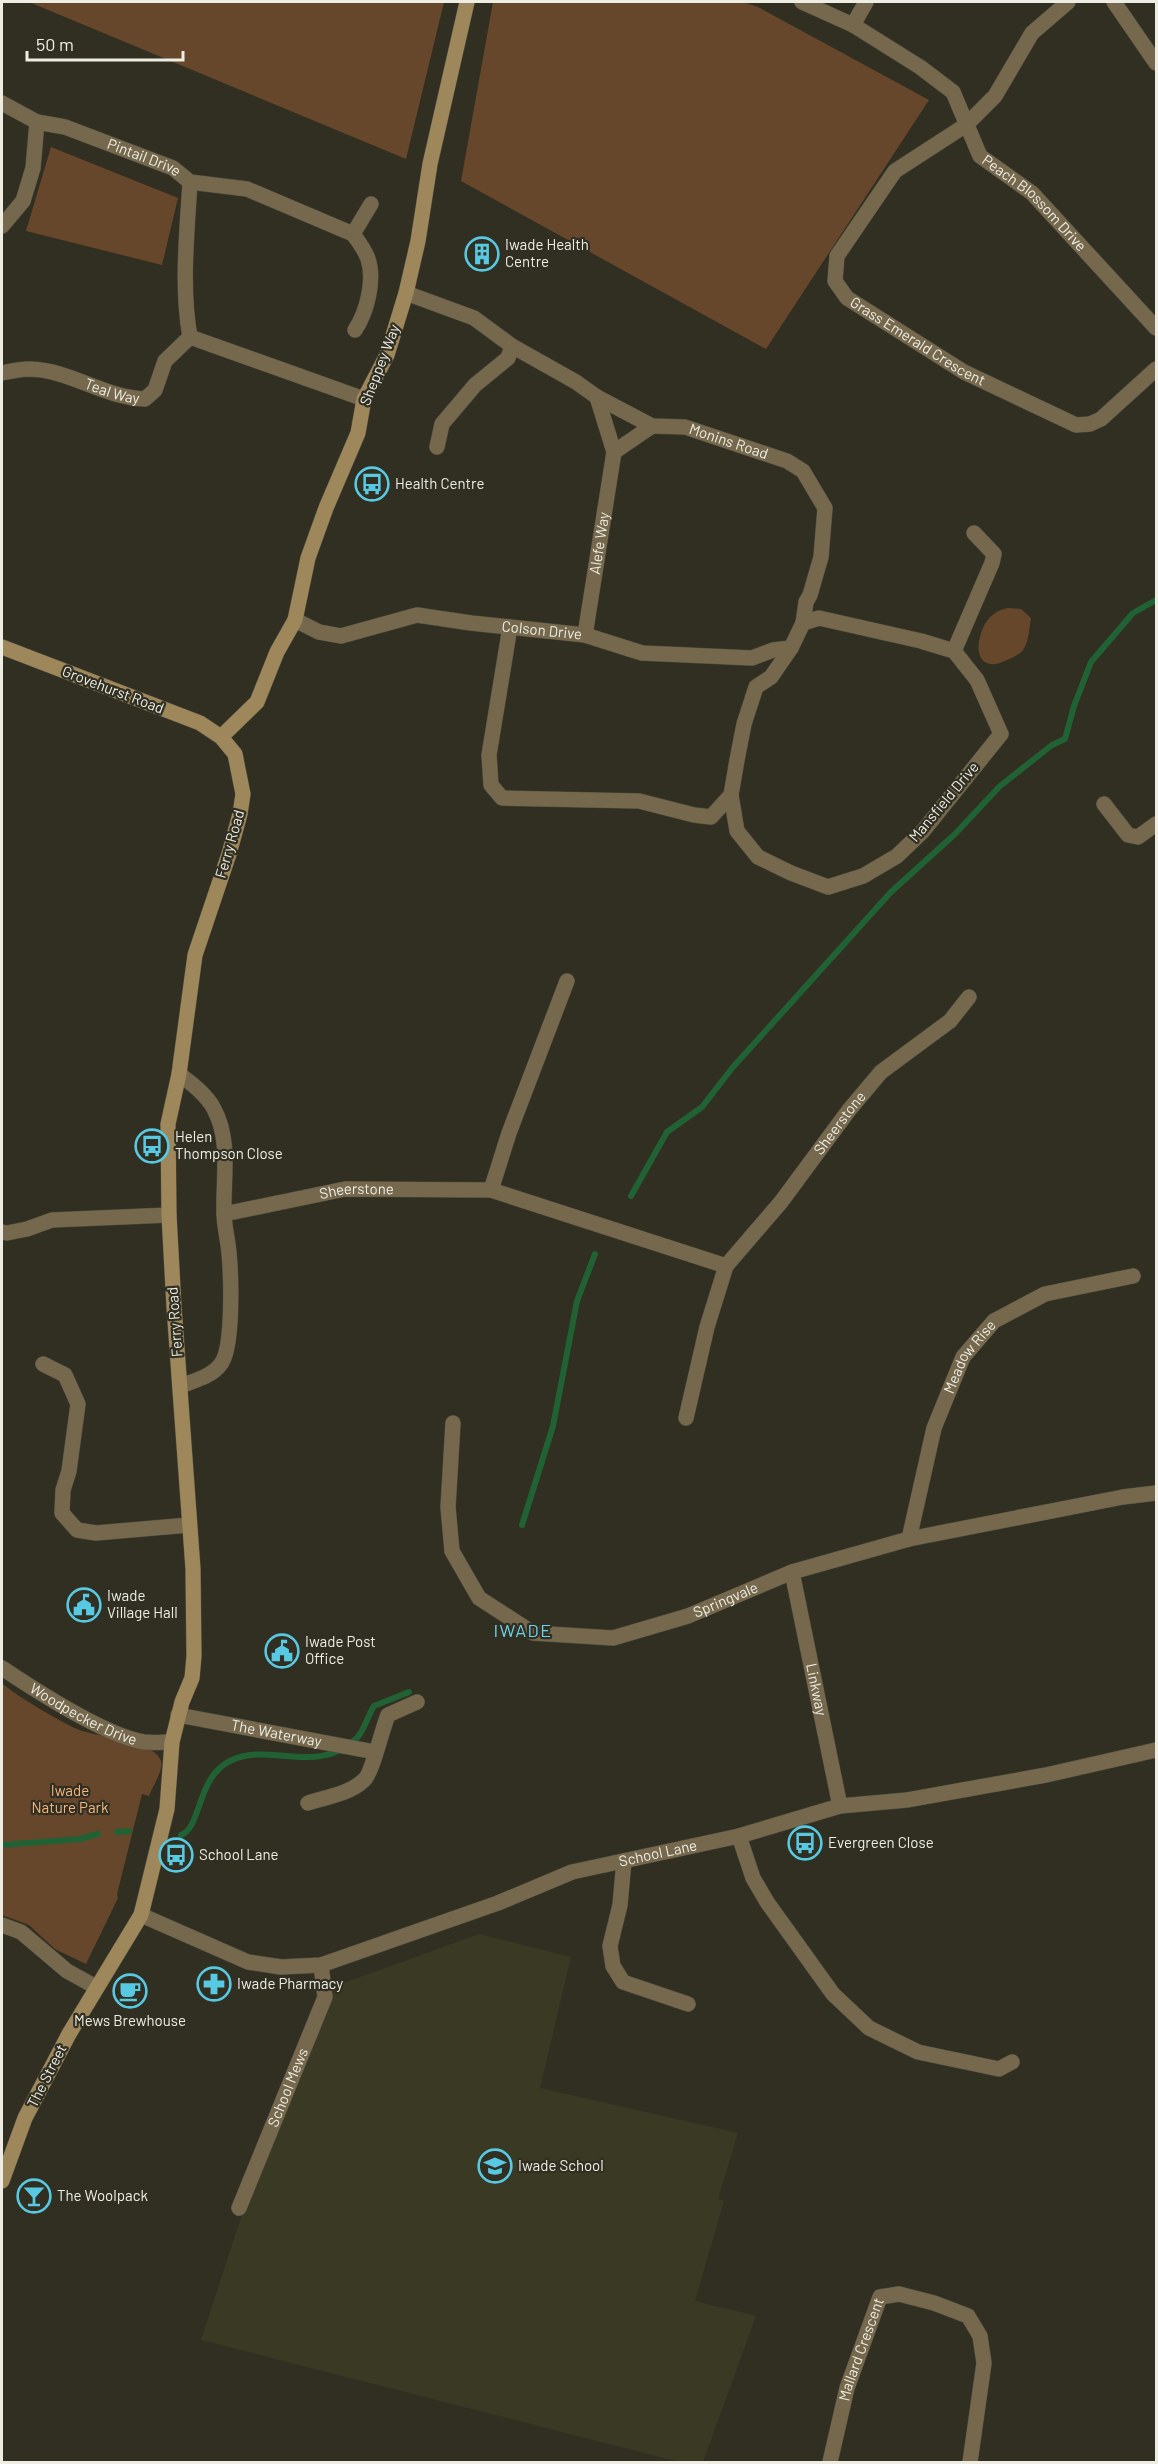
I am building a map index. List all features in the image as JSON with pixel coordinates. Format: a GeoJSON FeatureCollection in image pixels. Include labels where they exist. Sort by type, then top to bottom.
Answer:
{"type":"FeatureCollection","features":[{"type":"Feature","properties":{"kind":"street","name":"Sheppey Way"},"geometry":{"type":"LineString","coordinates":[[221,737],[256,702],[277,652],[295,620],[308,558],[326,508],[358,433],[364,399],[387,355],[406,293],[418,241],[430,164],[467,2]]}},
{"type":"Feature","properties":{"kind":"street","name":"Peach Blossom Drive"},"geometry":{"type":"LineString","coordinates":[[802,2],[853,25],[920,67],[953,92],[980,156],[1032,193],[1156,328]]}},
{"type":"Feature","properties":{"kind":"street"},"geometry":{"type":"LineString","coordinates":[[853,25],[866,2]]}},
{"type":"Feature","properties":{"kind":"street","name":"Grass Emerald Crescent"},"geometry":{"type":"LineString","coordinates":[[1068,2],[1032,33],[995,96],[966,125],[895,171],[837,256],[835,281],[846,298],[964,372],[1076,425],[1090,424],[1101,419],[1156,369]]}},
{"type":"Feature","properties":{"kind":"street"},"geometry":{"type":"LineString","coordinates":[[1114,2],[1156,63]]}},
{"type":"Feature","properties":{"kind":"street","name":"Pintail Drive"},"geometry":{"type":"LineString","coordinates":[[2,103],[37,123],[65,127],[113,143],[173,168],[190,182],[247,189],[353,234]]}},
{"type":"Feature","properties":{"kind":"street"},"geometry":{"type":"LineString","coordinates":[[2,226],[23,201],[33,168],[37,123]]}},
{"type":"Feature","properties":{"kind":"street"},"geometry":{"type":"LineString","coordinates":[[190,182],[186,250],[187,319],[190,337],[364,399]]}},
{"type":"Feature","properties":{"kind":"street"},"geometry":{"type":"LineString","coordinates":[[355,330],[362,320],[370,283],[369,261],[353,234],[371,204]]}},
{"type":"Feature","properties":{"kind":"street","name":"Monins Road"},"geometry":{"type":"LineString","coordinates":[[406,293],[474,318],[512,346],[576,382],[597,397],[652,426],[685,427],[787,461],[802,471],[825,508],[821,557],[806,602],[803,623]]}},
{"type":"Feature","properties":{"kind":"street","name":"Teal Way"},"geometry":{"type":"LineString","coordinates":[[2,373],[30,369],[59,374],[129,399],[145,399],[155,390],[165,361],[190,337]]}},
{"type":"Feature","properties":{"kind":"street"},"geometry":{"type":"LineString","coordinates":[[437,447],[442,424],[475,385],[508,358],[512,346]]}},
{"type":"Feature","properties":{"kind":"street","name":"Alefe Way"},"geometry":{"type":"LineString","coordinates":[[585,635],[614,452],[597,397]]}},
{"type":"Feature","properties":{"kind":"street"},"geometry":{"type":"LineString","coordinates":[[614,452],[652,426]]}},
{"type":"Feature","properties":{"kind":"street"},"geometry":{"type":"LineString","coordinates":[[803,623],[819,618],[921,641],[954,651],[993,563],[994,554],[974,533]]}},
{"type":"Feature","properties":{"kind":"street","name":"Colson Drive"},"geometry":{"type":"LineString","coordinates":[[295,620],[319,632],[341,636],[417,615],[585,635],[642,653],[752,658],[773,650],[791,648]]}},
{"type":"Feature","properties":{"kind":"street","name":"Mansfield Drive"},"geometry":{"type":"LineString","coordinates":[[803,623],[791,648],[771,677],[756,687],[744,724],[731,795],[737,831],[758,857],[828,887],[863,876],[897,856],[923,831],[1001,734],[978,680],[954,651]]}},
{"type":"Feature","properties":{"kind":"street"},"geometry":{"type":"LineString","coordinates":[[510,627],[489,755],[490,786],[502,798],[639,801],[711,818],[731,795]]}},
{"type":"Feature","properties":{"kind":"street","name":"Grovehurst Road"},"geometry":{"type":"LineString","coordinates":[[2,646],[200,723],[221,737]]}},
{"type":"Feature","properties":{"kind":"street","name":"Ferry Road"},"geometry":{"type":"LineString","coordinates":[[141,1915],[167,1809],[172,1742],[178,1716],[192,1678],[194,1656],[193,1569],[169,1215],[168,1124],[179,1074],[195,956],[229,854],[243,794],[235,754],[221,737]]}},
{"type":"Feature","properties":{"kind":"street"},"geometry":{"type":"LineString","coordinates":[[1104,804],[1128,835],[1138,837],[1156,824]]}},
{"type":"Feature","properties":{"kind":"street"},"geometry":{"type":"LineString","coordinates":[[491,1190],[509,1133],[567,981]]}},
{"type":"Feature","properties":{"kind":"street","name":"Sheerstone"},"geometry":{"type":"LineString","coordinates":[[686,1418],[707,1327],[726,1266],[781,1202],[849,1110],[881,1072],[950,1021],[969,997]]}},
{"type":"Feature","properties":{"kind":"street"},"geometry":{"type":"LineString","coordinates":[[179,1074],[191,1083],[214,1108],[222,1132],[225,1176],[224,1214],[229,1253],[230,1341],[221,1365],[207,1376],[180,1386]]}},
{"type":"Feature","properties":{"kind":"street","name":"Sheerstone"},"geometry":{"type":"LineString","coordinates":[[224,1214],[345,1189],[491,1190],[726,1266]]}},
{"type":"Feature","properties":{"kind":"street"},"geometry":{"type":"LineString","coordinates":[[2,1232],[27,1229],[52,1220],[169,1215]]}},
{"type":"Feature","properties":{"kind":"street","name":"Meadow Rise"},"geometry":{"type":"LineString","coordinates":[[909,1539],[934,1428],[963,1357],[994,1321],[1045,1294],[1133,1276]]}},
{"type":"Feature","properties":{"kind":"street"},"geometry":{"type":"LineString","coordinates":[[43,1364],[65,1375],[78,1404],[69,1471],[63,1490],[62,1513],[77,1530],[96,1533],[189,1525]]}},
{"type":"Feature","properties":{"kind":"street","name":"Springvale"},"geometry":{"type":"LineString","coordinates":[[453,1422],[448,1507],[452,1551],[479,1598],[532,1633],[613,1638],[688,1616],[792,1572],[909,1539],[1123,1497],[1156,1493]]}},
{"type":"Feature","properties":{"kind":"street","name":"Linkway"},"geometry":{"type":"LineString","coordinates":[[792,1572],[840,1806]]}},
{"type":"Feature","properties":{"kind":"street","name":"Woodpecker Drive"},"geometry":{"type":"LineString","coordinates":[[2,1668],[114,1732],[144,1742],[172,1742]]}},
{"type":"Feature","properties":{"kind":"street"},"geometry":{"type":"LineString","coordinates":[[308,1803],[352,1789],[366,1779],[373,1767],[375,1752],[388,1715],[417,1702]]}},
{"type":"Feature","properties":{"kind":"street","name":"The Waterway"},"geometry":{"type":"LineString","coordinates":[[178,1716],[375,1752]]}},
{"type":"Feature","properties":{"kind":"street","name":"School Lane"},"geometry":{"type":"LineString","coordinates":[[141,1915],[248,1962],[281,1967],[321,1965],[498,1903],[572,1872],[739,1836],[840,1806],[908,1800],[1034,1777],[1156,1750]]}},
{"type":"Feature","properties":{"kind":"street"},"geometry":{"type":"LineString","coordinates":[[739,1836],[753,1878],[767,1902],[833,1994],[869,2028],[918,2052],[999,2069],[1012,2062]]}},
{"type":"Feature","properties":{"kind":"street"},"geometry":{"type":"LineString","coordinates":[[624,1860],[620,1905],[610,1946],[613,1966],[623,1982],[688,2004]]}},
{"type":"Feature","properties":{"kind":"street","name":"The Street"},"geometry":{"type":"LineString","coordinates":[[2,2181],[25,2118],[96,1987],[141,1915]]}},
{"type":"Feature","properties":{"kind":"street"},"geometry":{"type":"LineString","coordinates":[[2,1925],[21,1932],[67,1971],[96,1987]]}},
{"type":"Feature","properties":{"kind":"street","name":"School Mews"},"geometry":{"type":"LineString","coordinates":[[239,2208],[325,1997],[321,1965]]}},
{"type":"Feature","properties":{"kind":"street","name":"Mallard Crescent"},"geometry":{"type":"LineString","coordinates":[[830,2463],[847,2388],[880,2297],[899,2294],[934,2303],[968,2316],[980,2336],[984,2363],[970,2463]]}},
{"type":"Feature","properties":{"kind":"shaded area","name":"Iwade School"},"geometry":{"type":"Polygon","coordinates":[[[479,1934],[571,1957],[540,2088],[738,2133],[718,2199],[724,2201],[695,2301],[756,2316],[703,2462],[679,2462],[201,2340],[244,2208],[333,1987],[479,1934]]]}},
{"type":"Feature","properties":{"kind":"green space"},"geometry":{"type":"Polygon","coordinates":[[[29,2],[444,2],[406,159],[29,2]]]}},
{"type":"Feature","properties":{"kind":"green space"},"geometry":{"type":"Polygon","coordinates":[[[493,2],[743,2],[758,7],[929,100],[766,349],[461,181],[493,2]]]}},
{"type":"Feature","properties":{"kind":"green space"},"geometry":{"type":"Polygon","coordinates":[[[51,147],[178,198],[162,265],[26,231],[51,147]]]}},
{"type":"Feature","properties":{"kind":"green space"},"geometry":{"type":"Polygon","coordinates":[[[1008,608],[1021,609],[1031,618],[1023,650],[1016,656],[998,664],[984,662],[979,651],[979,644],[985,624],[996,612],[1008,608]]]}},
{"type":"Feature","properties":{"kind":"green space","name":"Iwade Nature Park"},"geometry":{"type":"Polygon","coordinates":[[[2,1683],[26,1701],[77,1729],[137,1744],[157,1754],[161,1761],[159,1774],[149,1796],[142,1794],[117,1894],[118,1898],[86,1964],[55,1949],[29,1925],[2,1915],[2,1683]]]}},
{"type":"Feature","properties":{"kind":"waterway"},"geometry":{"type":"LineString","coordinates":[[631,1196],[667,1132],[702,1107],[733,1067],[891,892],[955,834],[1000,786],[1052,745],[1065,739],[1074,706],[1091,662],[1133,613],[1156,600]]}},
{"type":"Feature","properties":{"kind":"waterway"},"geometry":{"type":"LineString","coordinates":[[522,1525],[553,1426],[577,1301],[595,1254]]}},
{"type":"Feature","properties":{"kind":"waterway"},"geometry":{"type":"LineString","coordinates":[[181,1835],[193,1822],[211,1779],[230,1761],[261,1754],[309,1757],[325,1755],[341,1749],[357,1738],[374,1706],[409,1692]]}},
{"type":"Feature","properties":{"kind":"waterway"},"geometry":{"type":"LineString","coordinates":[[117,1832],[129,1831]]}},
{"type":"Feature","properties":{"kind":"waterway"},"geometry":{"type":"LineString","coordinates":[[2,1845],[80,1839],[98,1834]]}},
{"type":"Feature","properties":{"kind":"place","name":"Iwade Health Centre"},"geometry":{"type":"Point","coordinates":[482,254]}},
{"type":"Feature","properties":{"kind":"place","name":"Health Centre"},"geometry":{"type":"Point","coordinates":[372,484]}},
{"type":"Feature","properties":{"kind":"place","name":"Helen Thompson Close"},"geometry":{"type":"Point","coordinates":[152,1146]}},
{"type":"Feature","properties":{"kind":"place","name":"Iwade Village Hall"},"geometry":{"type":"Point","coordinates":[84,1605]}},
{"type":"Feature","properties":{"kind":"place","name":"Iwade Post Office"},"geometry":{"type":"Point","coordinates":[282,1651]}},
{"type":"Feature","properties":{"kind":"place","name":"Evergreen Close"},"geometry":{"type":"Point","coordinates":[805,1843]}},
{"type":"Feature","properties":{"kind":"place","name":"School Lane"},"geometry":{"type":"Point","coordinates":[176,1855]}},
{"type":"Feature","properties":{"kind":"place","name":"Iwade Pharmacy"},"geometry":{"type":"Point","coordinates":[214,1984]}},
{"type":"Feature","properties":{"kind":"place","name":"Mews Brewhouse"},"geometry":{"type":"Point","coordinates":[130,1991]}},
{"type":"Feature","properties":{"kind":"place","name":"Iwade School"},"geometry":{"type":"Point","coordinates":[495,2166]}},
{"type":"Feature","properties":{"kind":"place","name":"The Woolpack"},"geometry":{"type":"Point","coordinates":[34,2196]}},
{"type":"Feature","properties":{"kind":"district","name":"IWADE"},"geometry":{"type":"Point","coordinates":[523,1631]}}]}
